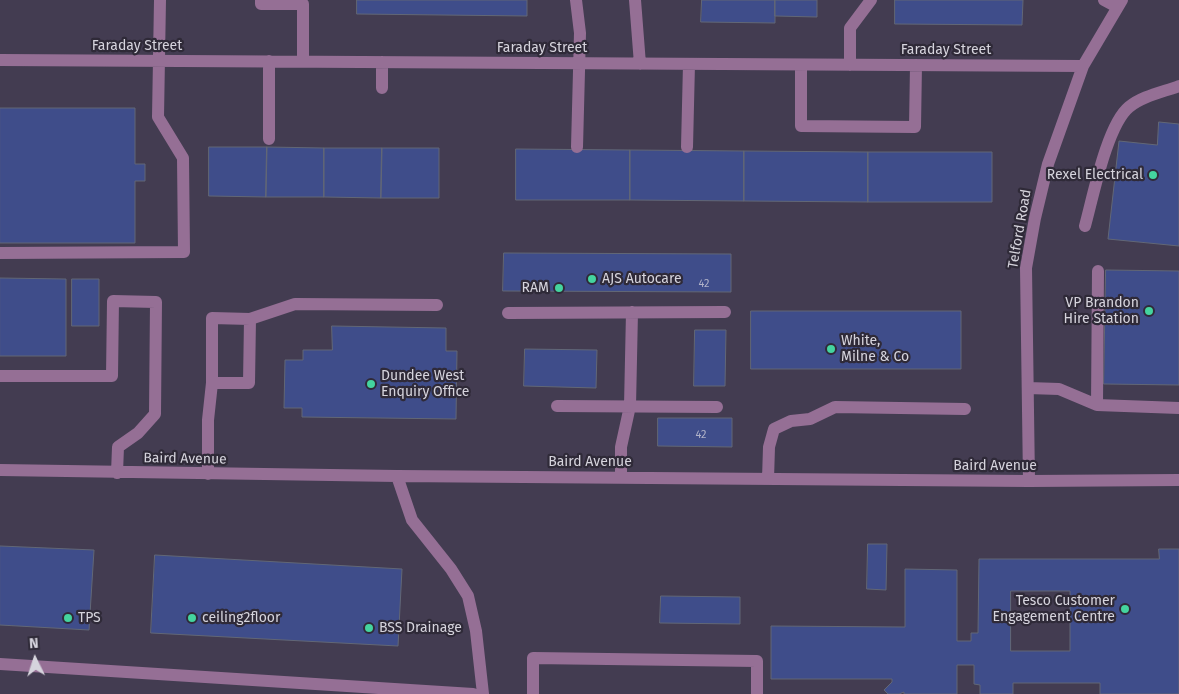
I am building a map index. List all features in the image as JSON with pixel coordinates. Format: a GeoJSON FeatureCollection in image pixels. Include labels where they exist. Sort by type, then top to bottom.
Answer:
{"type":"FeatureCollection","features":[{"type":"Feature","properties":{"kind":"street"},"geometry":{"type":"LineString","coordinates":[[0,252],[184,252],[183,158],[158,117],[160,0]]}},
{"type":"Feature","properties":{"kind":"street"},"geometry":{"type":"LineString","coordinates":[[261,0],[261,4],[303,4],[302,61]]}},
{"type":"Feature","properties":{"kind":"street"},"geometry":{"type":"LineString","coordinates":[[576,0],[580,33],[578,147]]}},
{"type":"Feature","properties":{"kind":"street"},"geometry":{"type":"LineString","coordinates":[[635,0],[640,64]]}},
{"type":"Feature","properties":{"kind":"street"},"geometry":{"type":"LineString","coordinates":[[850,65],[850,28],[870,0]]}},
{"type":"Feature","properties":{"kind":"street"},"geometry":{"type":"LineString","coordinates":[[1104,0],[1120,4]]}},
{"type":"Feature","properties":{"kind":"street","name":"Telford Road"},"geometry":{"type":"LineString","coordinates":[[1029,481],[1026,268],[1035,218],[1048,164],[1083,66],[1120,4]]}},
{"type":"Feature","properties":{"kind":"street","name":"Faraday Street"},"geometry":{"type":"LineString","coordinates":[[0,60],[1083,66]]}},
{"type":"Feature","properties":{"kind":"street"},"geometry":{"type":"LineString","coordinates":[[269,61],[269,139]]}},
{"type":"Feature","properties":{"kind":"street"},"geometry":{"type":"LineString","coordinates":[[382,62],[382,88]]}},
{"type":"Feature","properties":{"kind":"street"},"geometry":{"type":"LineString","coordinates":[[687,147],[688,64]]}},
{"type":"Feature","properties":{"kind":"street"},"geometry":{"type":"LineString","coordinates":[[801,65],[801,126],[915,127],[916,65]]}},
{"type":"Feature","properties":{"kind":"street"},"geometry":{"type":"LineString","coordinates":[[1085,226],[1112,131],[1120,115],[1136,102],[1179,86]]}},
{"type":"Feature","properties":{"kind":"street"},"geometry":{"type":"LineString","coordinates":[[1097,405],[1098,271]]}},
{"type":"Feature","properties":{"kind":"street"},"geometry":{"type":"LineString","coordinates":[[0,376],[112,376],[113,301],[156,302],[155,414],[138,433],[118,447],[117,473]]}},
{"type":"Feature","properties":{"kind":"street"},"geometry":{"type":"LineString","coordinates":[[208,474],[208,420],[212,383],[212,318],[250,318],[295,304],[437,305]]}},
{"type":"Feature","properties":{"kind":"street"},"geometry":{"type":"LineString","coordinates":[[508,312],[725,312]]}},
{"type":"Feature","properties":{"kind":"street"},"geometry":{"type":"LineString","coordinates":[[621,477],[621,447],[630,406],[632,312]]}},
{"type":"Feature","properties":{"kind":"street"},"geometry":{"type":"LineString","coordinates":[[212,383],[249,383],[250,318]]}},
{"type":"Feature","properties":{"kind":"street"},"geometry":{"type":"LineString","coordinates":[[1028,388],[1059,388],[1097,405],[1179,408]]}},
{"type":"Feature","properties":{"kind":"street"},"geometry":{"type":"LineString","coordinates":[[557,406],[717,407]]}},
{"type":"Feature","properties":{"kind":"street"},"geometry":{"type":"LineString","coordinates":[[768,479],[769,447],[774,429],[791,421],[810,419],[835,407],[965,408]]}},
{"type":"Feature","properties":{"kind":"street","name":"Baird Avenue"},"geometry":{"type":"LineString","coordinates":[[0,470],[397,476],[1029,481],[1179,480]]}},
{"type":"Feature","properties":{"kind":"street"},"geometry":{"type":"LineString","coordinates":[[397,476],[412,520],[451,569],[468,596],[476,631],[483,694]]}},
{"type":"Feature","properties":{"kind":"street"},"geometry":{"type":"LineString","coordinates":[[533,694],[533,658],[543,658],[757,661],[757,694]]}},
{"type":"Feature","properties":{"kind":"street"},"geometry":{"type":"LineString","coordinates":[[0,664],[472,694]]}},
{"type":"Feature","properties":{"kind":"shaded area"},"geometry":{"type":"Polygon","coordinates":[[[0,0],[1179,0],[1179,694],[0,694],[0,0]]]}},
{"type":"Feature","properties":{"kind":"building"},"geometry":{"type":"Polygon","coordinates":[[[357,0],[527,0],[527,16],[357,14],[357,0]]]}},
{"type":"Feature","properties":{"kind":"building"},"geometry":{"type":"Polygon","coordinates":[[[702,0],[775,0],[775,23],[701,22],[702,0]]]}},
{"type":"Feature","properties":{"kind":"building"},"geometry":{"type":"Polygon","coordinates":[[[775,0],[817,0],[817,17],[775,16],[775,0]]]}},
{"type":"Feature","properties":{"kind":"building"},"geometry":{"type":"Polygon","coordinates":[[[895,0],[1023,0],[1022,25],[895,24],[895,0]]]}},
{"type":"Feature","properties":{"kind":"building"},"geometry":{"type":"Polygon","coordinates":[[[0,108],[135,108],[135,164],[145,164],[145,181],[135,181],[135,243],[0,243],[0,108]]]}},
{"type":"Feature","properties":{"kind":"building"},"geometry":{"type":"Polygon","coordinates":[[[1159,122],[1179,124],[1179,246],[1108,239],[1119,141],[1157,145],[1159,122]]]}},
{"type":"Feature","properties":{"kind":"building"},"geometry":{"type":"Polygon","coordinates":[[[209,147],[267,147],[266,197],[209,196],[209,147]]]}},
{"type":"Feature","properties":{"kind":"building"},"geometry":{"type":"Polygon","coordinates":[[[267,147],[324,148],[324,197],[266,197],[267,147]]]}},
{"type":"Feature","properties":{"kind":"building"},"geometry":{"type":"Polygon","coordinates":[[[324,148],[382,148],[381,198],[324,197],[324,148]]]}},
{"type":"Feature","properties":{"kind":"building"},"geometry":{"type":"Polygon","coordinates":[[[382,148],[439,148],[439,198],[381,198],[382,148]]]}},
{"type":"Feature","properties":{"kind":"building"},"geometry":{"type":"Polygon","coordinates":[[[516,149],[630,150],[630,200],[516,200],[516,149]]]}},
{"type":"Feature","properties":{"kind":"building"},"geometry":{"type":"Polygon","coordinates":[[[630,150],[744,151],[744,201],[630,200],[630,150]]]}},
{"type":"Feature","properties":{"kind":"building"},"geometry":{"type":"Polygon","coordinates":[[[744,151],[868,152],[868,202],[744,201],[744,151]]]}},
{"type":"Feature","properties":{"kind":"building"},"geometry":{"type":"Polygon","coordinates":[[[868,152],[992,152],[992,202],[868,202],[868,152]]]}},
{"type":"Feature","properties":{"kind":"building"},"geometry":{"type":"Polygon","coordinates":[[[504,253],[731,254],[731,292],[503,291],[504,253]]]}},
{"type":"Feature","properties":{"kind":"building"},"geometry":{"type":"Polygon","coordinates":[[[1106,270],[1179,271],[1179,385],[1104,384],[1106,270]]]}},
{"type":"Feature","properties":{"kind":"building"},"geometry":{"type":"Polygon","coordinates":[[[0,278],[66,279],[66,356],[0,356],[0,278]]]}},
{"type":"Feature","properties":{"kind":"building"},"geometry":{"type":"Polygon","coordinates":[[[72,279],[99,279],[99,326],[72,326],[72,279]]]}},
{"type":"Feature","properties":{"kind":"building"},"geometry":{"type":"Polygon","coordinates":[[[751,311],[961,311],[961,369],[751,369],[751,311]]]}},
{"type":"Feature","properties":{"kind":"building","name":"Dundee West Enquiry Office"},"geometry":{"type":"Polygon","coordinates":[[[332,326],[446,328],[446,351],[457,351],[456,419],[302,417],[302,408],[284,408],[285,360],[303,360],[303,350],[332,350],[332,326]]]}},
{"type":"Feature","properties":{"kind":"building"},"geometry":{"type":"Polygon","coordinates":[[[695,330],[726,330],[725,386],[694,386],[695,330]]]}},
{"type":"Feature","properties":{"kind":"building"},"geometry":{"type":"Polygon","coordinates":[[[525,349],[597,350],[596,388],[524,386],[525,349]]]}},
{"type":"Feature","properties":{"kind":"building"},"geometry":{"type":"Polygon","coordinates":[[[658,418],[732,418],[732,447],[658,446],[658,418]]]}},
{"type":"Feature","properties":{"kind":"building"},"geometry":{"type":"Polygon","coordinates":[[[868,544],[887,544],[886,590],[867,589],[868,544]]]}},
{"type":"Feature","properties":{"kind":"building"},"geometry":{"type":"Polygon","coordinates":[[[0,546],[94,550],[89,630],[0,625],[0,546]]]}},
{"type":"Feature","properties":{"kind":"building","name":"Tesco Customer Engagement Centre"},"geometry":{"type":"Polygon","coordinates":[[[1159,549],[1179,549],[1179,694],[1100,694],[1100,683],[1013,683],[1013,694],[980,694],[980,685],[974,684],[974,665],[957,665],[957,694],[904,694],[904,692],[888,694],[884,690],[892,682],[892,679],[771,679],[771,626],[905,627],[905,569],[957,570],[957,641],[971,641],[971,633],[978,633],[979,559],[1159,559],[1159,549]],[[1011,591],[1011,651],[1070,651],[1070,591],[1011,591]]]}},
{"type":"Feature","properties":{"kind":"building"},"geometry":{"type":"Polygon","coordinates":[[[155,555],[402,569],[398,646],[151,633],[155,555]]]}},
{"type":"Feature","properties":{"kind":"building"},"geometry":{"type":"Polygon","coordinates":[[[661,596],[740,597],[740,624],[660,623],[661,596]]]}},
{"type":"Feature","properties":{"kind":"place","name":"Rexel Electrical"},"geometry":{"type":"Point","coordinates":[1153,175]}},
{"type":"Feature","properties":{"kind":"place","name":"AJS Autocare"},"geometry":{"type":"Point","coordinates":[592,279]}},
{"type":"Feature","properties":{"kind":"place","name":"RAM"},"geometry":{"type":"Point","coordinates":[559,288]}},
{"type":"Feature","properties":{"kind":"place","name":"VP Brandon Hire Station"},"geometry":{"type":"Point","coordinates":[1149,311]}},
{"type":"Feature","properties":{"kind":"place","name":"White, Milne & Co"},"geometry":{"type":"Point","coordinates":[831,349]}},
{"type":"Feature","properties":{"kind":"place","name":"Dundee West Enquiry Office"},"geometry":{"type":"Point","coordinates":[371,384]}},
{"type":"Feature","properties":{"kind":"place","name":"Tesco Customer Engagement Centre"},"geometry":{"type":"Point","coordinates":[1125,609]}},
{"type":"Feature","properties":{"kind":"place","name":"TPS"},"geometry":{"type":"Point","coordinates":[68,618]}},
{"type":"Feature","properties":{"kind":"place","name":"ceiling2floor"},"geometry":{"type":"Point","coordinates":[192,618]}},
{"type":"Feature","properties":{"kind":"place","name":"BSS Drainage"},"geometry":{"type":"Point","coordinates":[369,628]}}]}
